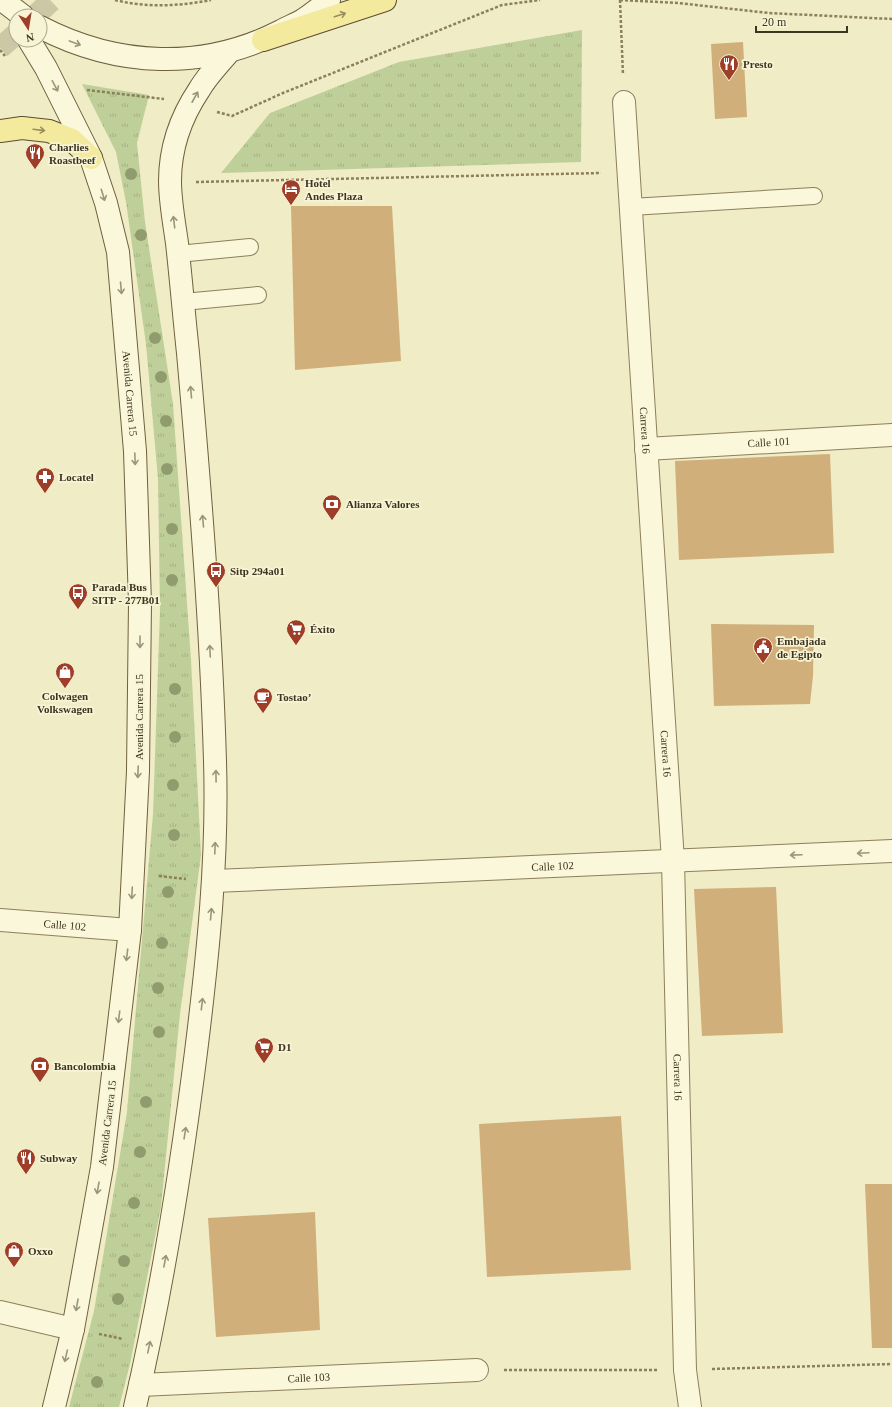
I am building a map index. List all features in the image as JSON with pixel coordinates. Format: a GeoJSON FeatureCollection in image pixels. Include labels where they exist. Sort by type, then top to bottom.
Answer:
{"type":"FeatureCollection","features":[{"type":"Feature","properties":{"kind":"main road"},"geometry":{"type":"LineString","coordinates":[[263,40],[302,20],[329,0]]}},
{"type":"Feature","properties":{"kind":"main road"},"geometry":{"type":"LineString","coordinates":[[48,31],[89,48],[126,56],[148,59],[176,60],[229,52],[385,0]]}},
{"type":"Feature","properties":{"kind":"main road","name":"Avenida Carrera 15"},"geometry":{"type":"LineString","coordinates":[[34,48],[46,68],[91,158],[106,203],[118,252],[135,451],[140,612],[138,771],[130,930],[102,1167],[73,1329],[54,1407]]}},
{"type":"Feature","properties":{"kind":"main road"},"geometry":{"type":"LineString","coordinates":[[136,1407],[166,1255],[188,1115],[206,978],[214,881],[216,815],[215,761],[203,524],[183,302],[170,182],[172,148],[184,115],[200,87],[229,52]]}},
{"type":"Feature","properties":{"kind":"main road","name":"Carrera 16"},"geometry":{"type":"LineString","coordinates":[[624,102],[673,861],[685,1370],[690,1407]]}},
{"type":"Feature","properties":{"kind":"main road"},"geometry":{"type":"LineString","coordinates":[[0,131],[22,128],[49,131],[72,140],[91,158]]}},
{"type":"Feature","properties":{"kind":"main road","name":"Calle 101"},"geometry":{"type":"LineString","coordinates":[[646,449],[892,435]]}},
{"type":"Feature","properties":{"kind":"main road","name":"Calle 102"},"geometry":{"type":"LineString","coordinates":[[214,881],[892,851]]}},
{"type":"Feature","properties":{"kind":"main road","name":"Calle 102"},"geometry":{"type":"LineString","coordinates":[[0,920],[130,930]]}},
{"type":"Feature","properties":{"kind":"main road"},"geometry":{"type":"LineString","coordinates":[[0,1312],[73,1329]]}},
{"type":"Feature","properties":{"kind":"main road","name":"Calle 103"},"geometry":{"type":"LineString","coordinates":[[140,1385],[477,1370]]}},
{"type":"Feature","properties":{"kind":"lane"},"geometry":{"type":"LineString","coordinates":[[631,207],[814,196]]}},
{"type":"Feature","properties":{"kind":"lane"},"geometry":{"type":"LineString","coordinates":[[178,254],[250,247]]}},
{"type":"Feature","properties":{"kind":"lane"},"geometry":{"type":"LineString","coordinates":[[183,302],[258,295]]}},
{"type":"Feature","properties":{"kind":"path"},"geometry":{"type":"LineString","coordinates":[[115,0],[151,6],[187,5],[211,0]]}},
{"type":"Feature","properties":{"kind":"path"},"geometry":{"type":"LineString","coordinates":[[232,116],[283,93],[502,5],[540,0]]}},
{"type":"Feature","properties":{"kind":"path"},"geometry":{"type":"LineString","coordinates":[[624,102],[620,0],[769,13],[892,19]]}},
{"type":"Feature","properties":{"kind":"path"},"geometry":{"type":"LineString","coordinates":[[0,50],[8,61]]}},
{"type":"Feature","properties":{"kind":"path"},"geometry":{"type":"LineString","coordinates":[[81,89],[164,99]]}},
{"type":"Feature","properties":{"kind":"path"},"geometry":{"type":"LineString","coordinates":[[170,182],[629,173]]}},
{"type":"Feature","properties":{"kind":"path"},"geometry":{"type":"LineString","coordinates":[[133,874],[214,881]]}},
{"type":"Feature","properties":{"kind":"path"},"geometry":{"type":"LineString","coordinates":[[73,1329],[149,1344]]}},
{"type":"Feature","properties":{"kind":"green space"},"geometry":{"type":"Polygon","coordinates":[[[582,30],[581,162],[221,173],[270,113],[399,62],[582,30]]]}},
{"type":"Feature","properties":{"kind":"green space"},"geometry":{"type":"Polygon","coordinates":[[[82,84],[149,95],[137,143],[145,222],[173,404],[191,660],[201,855],[180,1014],[161,1207],[130,1364],[119,1407],[69,1407],[94,1311],[127,1112],[153,814],[160,610],[158,479],[146,344],[126,202],[116,152],[82,84]]]}},
{"type":"Feature","properties":{"kind":"building","name":"Presto"},"geometry":{"type":"Polygon","coordinates":[[[743,42],[747,117],[715,119],[711,44],[743,42]]]}},
{"type":"Feature","properties":{"kind":"building"},"geometry":{"type":"Polygon","coordinates":[[[291,206],[392,206],[401,361],[295,370],[291,206]]]}},
{"type":"Feature","properties":{"kind":"building"},"geometry":{"type":"Polygon","coordinates":[[[830,454],[834,553],[679,560],[675,461],[830,454]]]}},
{"type":"Feature","properties":{"kind":"building","name":"Embajada de Egipto"},"geometry":{"type":"Polygon","coordinates":[[[711,624],[814,625],[813,676],[810,704],[714,706],[711,624]]]}},
{"type":"Feature","properties":{"kind":"building"},"geometry":{"type":"Polygon","coordinates":[[[776,887],[783,1033],[702,1036],[694,889],[776,887]]]}},
{"type":"Feature","properties":{"kind":"building"},"geometry":{"type":"Polygon","coordinates":[[[621,1116],[631,1270],[487,1277],[479,1124],[621,1116]]]}},
{"type":"Feature","properties":{"kind":"building"},"geometry":{"type":"Polygon","coordinates":[[[865,1184],[892,1184],[892,1348],[872,1348],[865,1184]]]}},
{"type":"Feature","properties":{"kind":"building"},"geometry":{"type":"Polygon","coordinates":[[[315,1212],[320,1330],[216,1337],[208,1218],[315,1212]]]}},
{"type":"Feature","properties":{"kind":"tunnel"},"geometry":{"type":"LineString","coordinates":[[44,8],[52,0]]}},
{"type":"Feature","properties":{"kind":"tunnel"},"geometry":{"type":"LineString","coordinates":[[0,48],[8,41]]}},
{"type":"Feature","properties":{"kind":"place","name":"Presto"},"geometry":{"type":"Point","coordinates":[729,81]}},
{"type":"Feature","properties":{"kind":"place","name":"Charlies Roastbeef"},"geometry":{"type":"Point","coordinates":[35,170]}},
{"type":"Feature","properties":{"kind":"place","name":"Hotel Andes Plaza"},"geometry":{"type":"Point","coordinates":[291,206]}},
{"type":"Feature","properties":{"kind":"place","name":"Locatel"},"geometry":{"type":"Point","coordinates":[45,494]}},
{"type":"Feature","properties":{"kind":"place","name":"Alianza Valores"},"geometry":{"type":"Point","coordinates":[332,521]}},
{"type":"Feature","properties":{"kind":"place","name":"Sitp 294a01"},"geometry":{"type":"Point","coordinates":[216,588]}},
{"type":"Feature","properties":{"kind":"place","name":"Parada Bus SITP - 277B01"},"geometry":{"type":"Point","coordinates":[78,610]}},
{"type":"Feature","properties":{"kind":"place","name":"Éxito"},"geometry":{"type":"Point","coordinates":[296,646]}},
{"type":"Feature","properties":{"kind":"place","name":"Embajada de Egipto"},"geometry":{"type":"Point","coordinates":[763,664]}},
{"type":"Feature","properties":{"kind":"place","name":"Colwagen Volkswagen"},"geometry":{"type":"Point","coordinates":[65,689]}},
{"type":"Feature","properties":{"kind":"place","name":"Tostao’"},"geometry":{"type":"Point","coordinates":[263,714]}},
{"type":"Feature","properties":{"kind":"place","name":"D1"},"geometry":{"type":"Point","coordinates":[264,1064]}},
{"type":"Feature","properties":{"kind":"place","name":"Bancolombia"},"geometry":{"type":"Point","coordinates":[40,1083]}},
{"type":"Feature","properties":{"kind":"place","name":"Subway"},"geometry":{"type":"Point","coordinates":[26,1175]}},
{"type":"Feature","properties":{"kind":"place","name":"Oxxo"},"geometry":{"type":"Point","coordinates":[14,1268]}}]}
